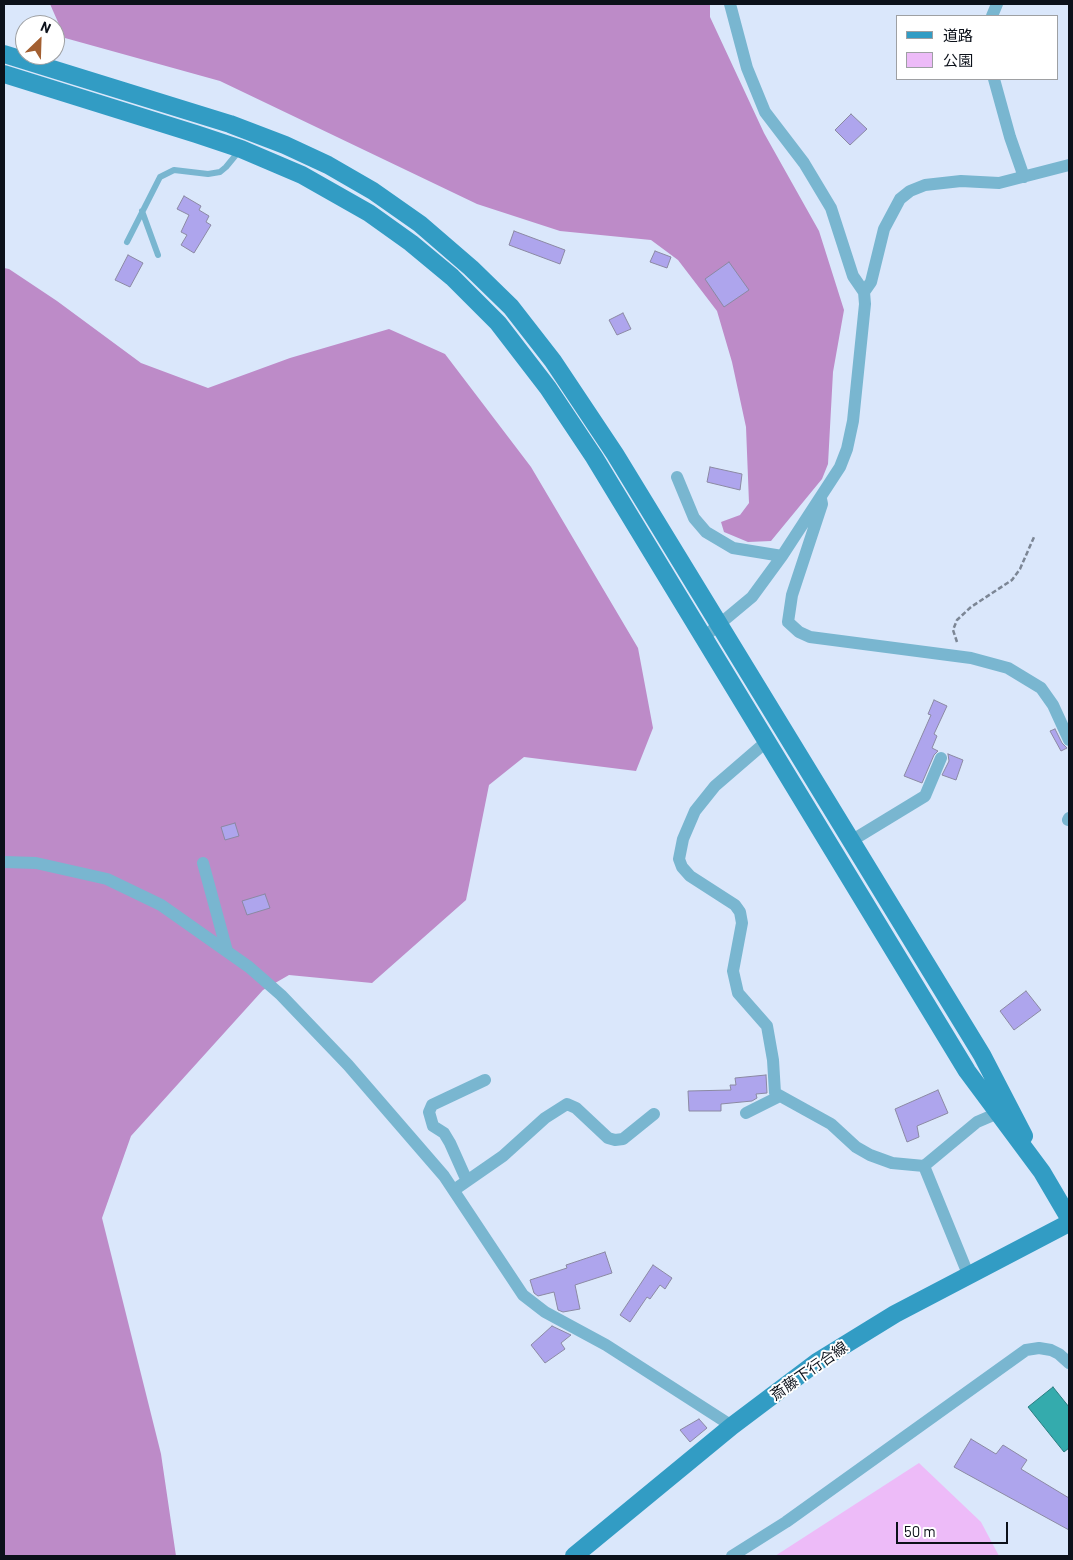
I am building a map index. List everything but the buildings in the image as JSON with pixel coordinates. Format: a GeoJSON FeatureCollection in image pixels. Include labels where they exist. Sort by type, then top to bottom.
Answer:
{"type":"FeatureCollection","features":[{"type":"Feature","properties":{"kind":"street"},"geometry":{"type":"LineString","coordinates":[[704,637],[752,597],[782,556],[840,467],[847,449],[853,421],[865,304],[864,292],[853,276],[831,208],[804,163],[765,112],[747,68],[730,4]]}},
{"type":"Feature","properties":{"kind":"street"},"geometry":{"type":"LineString","coordinates":[[4,54],[230,124],[285,145],[328,165],[373,191],[420,224],[471,268],[511,307],[553,361],[615,454],[982,1055],[1014,1114],[1042,1172],[1069,1218]]}},
{"type":"Feature","properties":{"kind":"street"},"geometry":{"type":"LineString","coordinates":[[4,74],[241,149],[302,175],[369,213],[452,277],[498,323],[548,388],[594,457],[967,1071],[1042,1172]]}},
{"type":"Feature","properties":{"kind":"street"},"geometry":{"type":"LineString","coordinates":[[994,80],[1010,137],[1024,177]]}},
{"type":"Feature","properties":{"kind":"street"},"geometry":{"type":"LineString","coordinates":[[864,292],[871,282],[884,230],[900,199],[910,191],[925,185],[962,181],[1000,183],[1069,165]]}},
{"type":"Feature","properties":{"kind":"street"},"geometry":{"type":"LineString","coordinates":[[677,477],[694,518],[706,532],[734,548],[782,556]]}},
{"type":"Feature","properties":{"kind":"street"},"geometry":{"type":"LineString","coordinates":[[820,496],[822,504],[792,595],[788,622],[799,632],[810,637],[971,658],[1008,668],[1041,688],[1053,705],[1069,740]]}},
{"type":"Feature","properties":{"kind":"street"},"geometry":{"type":"LineString","coordinates":[[766,742],[715,786],[695,811],[683,839],[679,859],[682,867],[690,876],[735,905],[740,912],[742,923],[733,970],[738,993],[766,1026],[773,1060],[775,1093],[831,1124],[856,1147],[870,1156],[892,1163],[924,1166],[977,1122],[998,1113]]}},
{"type":"Feature","properties":{"kind":"street"},"geometry":{"type":"LineString","coordinates":[[851,841],[925,796],[941,758]]}},
{"type":"Feature","properties":{"kind":"street"},"geometry":{"type":"LineString","coordinates":[[4,862],[36,862],[107,880],[161,905],[227,951],[288,1002],[394,1116],[444,1176],[523,1295],[545,1312],[606,1345],[732,1426]]}},
{"type":"Feature","properties":{"kind":"street"},"geometry":{"type":"LineString","coordinates":[[202,863],[227,951]]}},
{"type":"Feature","properties":{"kind":"street"},"geometry":{"type":"LineString","coordinates":[[467,1181],[450,1143],[444,1133],[433,1126],[429,1112],[432,1106],[485,1080]]}},
{"type":"Feature","properties":{"kind":"street"},"geometry":{"type":"LineString","coordinates":[[746,1113],[780,1096]]}},
{"type":"Feature","properties":{"kind":"street"},"geometry":{"type":"LineString","coordinates":[[454,1190],[503,1156],[545,1118],[567,1104],[576,1108],[608,1138],[615,1140],[623,1139],[654,1114]]}},
{"type":"Feature","properties":{"kind":"street"},"geometry":{"type":"LineString","coordinates":[[924,1166],[968,1274]]}},
{"type":"Feature","properties":{"kind":"street","name":"斎藤下行合線"},"geometry":{"type":"LineString","coordinates":[[574,1556],[732,1426],[818,1362],[895,1314],[968,1274],[1069,1223]]}},
{"type":"Feature","properties":{"kind":"street"},"geometry":{"type":"LineString","coordinates":[[732,1556],[786,1522],[1026,1350],[1039,1348],[1051,1350],[1069,1363]]}},
{"type":"Feature","properties":{"kind":"lane"},"geometry":{"type":"LineString","coordinates":[[127,242],[156,183],[166,173],[174,170],[208,174],[220,172],[241,149]]}},
{"type":"Feature","properties":{"kind":"lane"},"geometry":{"type":"LineString","coordinates":[[142,211],[158,256]]}},
{"type":"Feature","properties":{"kind":"path"},"geometry":{"type":"LineString","coordinates":[[971,658],[956,640],[953,630],[957,620],[978,602],[1012,580],[1020,569],[1034,537]]}},
{"type":"Feature","properties":{"kind":"green space"},"geometry":{"type":"Polygon","coordinates":[[[919,1463],[981,1522],[999,1556],[775,1556],[919,1463]]]}},
{"type":"Feature","properties":{"kind":"shaded area"},"geometry":{"type":"Polygon","coordinates":[[[50,4],[710,4],[710,17],[764,133],[819,231],[844,310],[833,372],[828,464],[822,479],[771,541],[748,542],[724,532],[721,522],[740,515],[749,503],[746,427],[732,362],[717,311],[678,260],[651,240],[560,231],[477,204],[220,81],[65,38],[65,15],[55,15],[50,4]]]}},
{"type":"Feature","properties":{"kind":"shaded area"},"geometry":{"type":"Polygon","coordinates":[[[4,268],[9,269],[57,301],[141,363],[208,388],[290,358],[389,329],[445,354],[531,467],[638,648],[653,728],[636,771],[524,757],[489,785],[466,900],[372,983],[289,975],[263,990],[131,1136],[102,1218],[161,1454],[176,1556],[4,1556],[4,268]]]}},
{"type":"Feature","properties":{"kind":"shaded area"},"geometry":{"type":"Polygon","coordinates":[[[1053,1387],[1069,1407],[1069,1448],[1064,1452],[1028,1407],[1053,1387]]]}}]}
